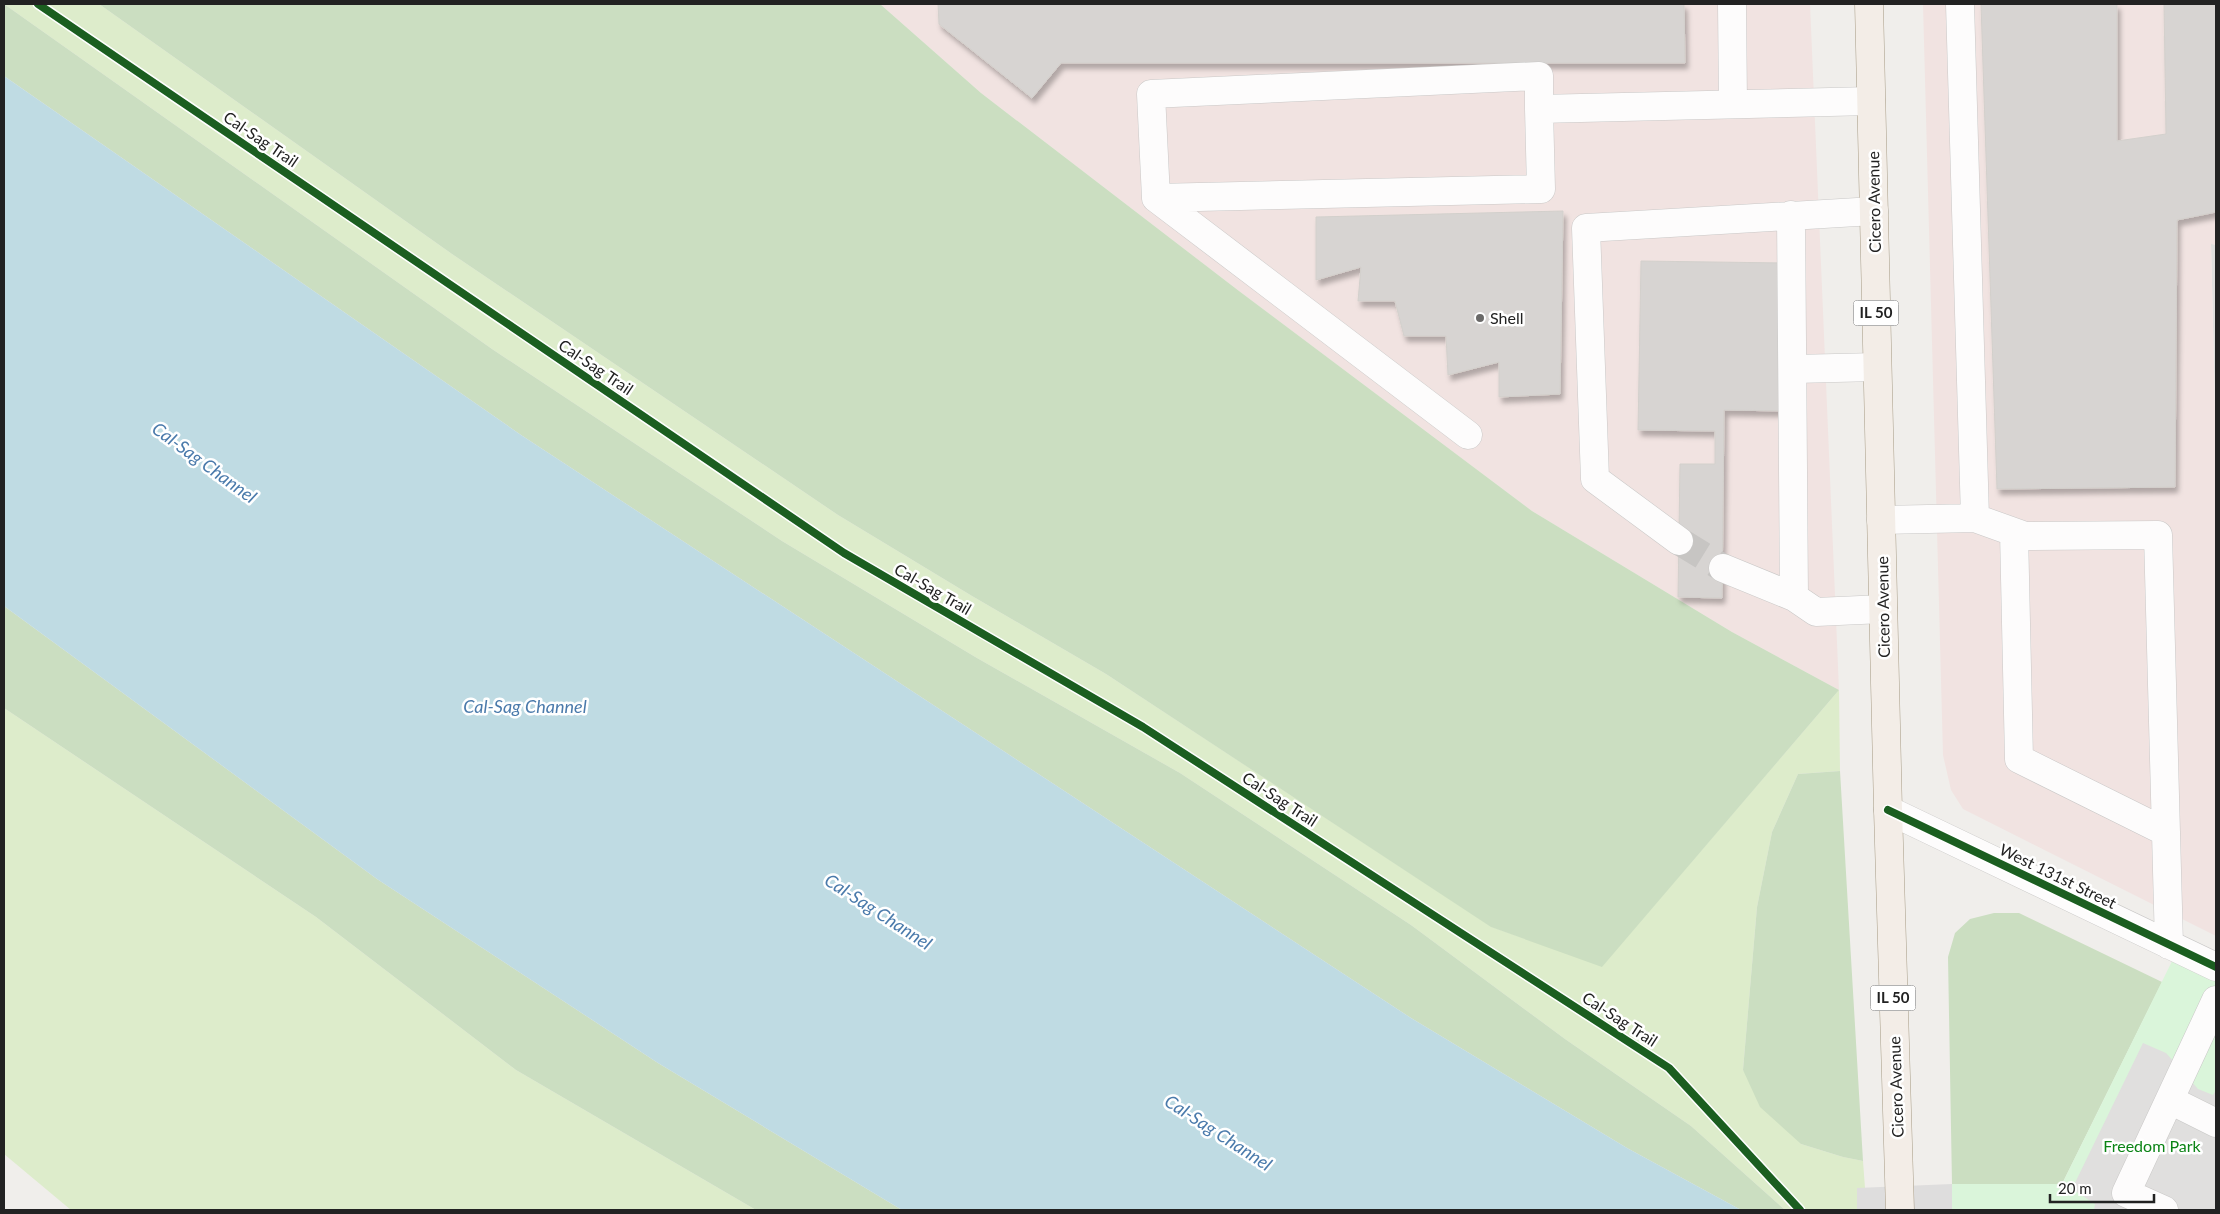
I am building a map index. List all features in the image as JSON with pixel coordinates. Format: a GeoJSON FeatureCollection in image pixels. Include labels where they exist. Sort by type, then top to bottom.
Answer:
{"type":"FeatureCollection","features":[{"type":"Feature","properties":{"kind":"main road","name":"Cicero Avenue"},"geometry":{"type":"LineString","coordinates":[[1869,4],[1899,1198]]}},
{"type":"Feature","properties":{"kind":"street"},"geometry":{"type":"LineString","coordinates":[[1732,4],[1733,104]]}},
{"type":"Feature","properties":{"kind":"street"},"geometry":{"type":"LineString","coordinates":[[1960,4],[1975,518]]}},
{"type":"Feature","properties":{"kind":"street"},"geometry":{"type":"LineString","coordinates":[[1539,76],[1542,189],[1156,198],[1151,94],[1539,76]]}},
{"type":"Feature","properties":{"kind":"street"},"geometry":{"type":"LineString","coordinates":[[1539,109],[1871,100]]}},
{"type":"Feature","properties":{"kind":"street"},"geometry":{"type":"LineString","coordinates":[[1156,198],[1468,435]]}},
{"type":"Feature","properties":{"kind":"street"},"geometry":{"type":"LineString","coordinates":[[1679,541],[1595,479],[1586,228],[1874,211]]}},
{"type":"Feature","properties":{"kind":"street"},"geometry":{"type":"LineString","coordinates":[[1791,216],[1794,369],[1794,597]]}},
{"type":"Feature","properties":{"kind":"street"},"geometry":{"type":"LineString","coordinates":[[1794,369],[1877,367]]}},
{"type":"Feature","properties":{"kind":"street"},"geometry":{"type":"LineString","coordinates":[[1881,520],[1975,518],[2026,536],[2158,535],[2169,945]]}},
{"type":"Feature","properties":{"kind":"street"},"geometry":{"type":"LineString","coordinates":[[2014,532],[2020,759],[2166,832]]}},
{"type":"Feature","properties":{"kind":"street"},"geometry":{"type":"LineString","coordinates":[[1722,568],[1794,597],[1816,612],[1883,609]]}},
{"type":"Feature","properties":{"kind":"street","name":"West 131st Street"},"geometry":{"type":"LineString","coordinates":[[1888,810],[2216,967]]}},
{"type":"Feature","properties":{"kind":"street"},"geometry":{"type":"LineString","coordinates":[[2164,1210],[2126,1193],[2216,1000]]}},
{"type":"Feature","properties":{"kind":"street"},"geometry":{"type":"LineString","coordinates":[[2170,1100],[2216,1122]]}},
{"type":"Feature","properties":{"kind":"shaded area"},"geometry":{"type":"Polygon","coordinates":[[[880,4],[1810,4],[1839,690],[1732,632],[1532,511],[1239,291],[981,93],[880,4]]]}},
{"type":"Feature","properties":{"kind":"shaded area"},"geometry":{"type":"Polygon","coordinates":[[[1923,4],[2216,4],[2216,245],[2211,244],[2216,448],[2216,936],[1963,809],[1951,790],[1943,755],[1923,4]]]}},
{"type":"Feature","properties":{"kind":"shaded area"},"geometry":{"type":"Polygon","coordinates":[[[2211,243],[2216,245],[2216,448],[2211,243]]]}},
{"type":"Feature","properties":{"kind":"shaded area"},"geometry":{"type":"Polygon","coordinates":[[[2143,1043],[2166,1053],[2198,1089],[2213,1095],[2216,1090],[2216,1210],[2094,1210],[2095,1204],[2072,1189],[2143,1043]]]}},
{"type":"Feature","properties":{"kind":"green space"},"geometry":{"type":"Polygon","coordinates":[[[4,4],[99,4],[452,254],[838,515],[1106,674],[1492,927],[1602,966],[1839,690],[1840,771],[1798,774],[1772,832],[1757,907],[1743,1070],[1801,1144],[1863,1161],[1865,1188],[1857,1188],[1857,1210],[1785,1210],[1691,1126],[1565,1039],[1411,925],[1180,773],[977,658],[782,541],[492,349],[4,4]]]}},
{"type":"Feature","properties":{"kind":"green space"},"geometry":{"type":"Polygon","coordinates":[[[4,4],[492,349],[782,541],[977,658],[1180,773],[1411,925],[1565,1039],[1691,1126],[1785,1210],[1741,1210],[1627,1148],[1411,1018],[521,435],[4,76],[4,4]]]}},
{"type":"Feature","properties":{"kind":"green space"},"geometry":{"type":"Polygon","coordinates":[[[99,4],[880,4],[981,93],[1239,291],[1532,511],[1732,632],[1839,690],[1602,967],[1491,927],[1106,674],[838,515],[452,254],[99,4]]]}},
{"type":"Feature","properties":{"kind":"green space"},"geometry":{"type":"Polygon","coordinates":[[[4,606],[377,879],[658,1063],[902,1210],[756,1210],[516,1070],[316,917],[4,708],[4,606]]]}},
{"type":"Feature","properties":{"kind":"green space"},"geometry":{"type":"Polygon","coordinates":[[[4,708],[316,917],[516,1070],[756,1210],[71,1210],[4,1154],[4,708]]]}},
{"type":"Feature","properties":{"kind":"green space"},"geometry":{"type":"Polygon","coordinates":[[[1840,771],[1863,1161],[1801,1144],[1760,1107],[1743,1070],[1757,907],[1772,832],[1798,774],[1840,771]]]}},
{"type":"Feature","properties":{"kind":"green space"},"geometry":{"type":"Polygon","coordinates":[[[1994,913],[2019,913],[2162,982],[2062,1184],[1952,1184],[1948,957],[1955,933],[1970,919],[1994,913]]]}},
{"type":"Feature","properties":{"kind":"green space","name":"Freedom Park"},"geometry":{"type":"Polygon","coordinates":[[[2178,949],[2216,967],[2216,1210],[1952,1210],[1952,1184],[2062,1184],[2178,949]]]}},
{"type":"Feature","properties":{"kind":"water","name":"Cal-Sag Channel"},"geometry":{"type":"Polygon","coordinates":[[[4,76],[521,435],[1411,1018],[1627,1148],[1741,1210],[902,1210],[658,1063],[377,879],[4,606],[4,76]]]}},
{"type":"Feature","properties":{"kind":"pier"},"geometry":{"type":"Polygon","coordinates":[[[1952,1184],[1952,1210],[1857,1210],[1857,1188],[1952,1184]]]}},
{"type":"Feature","properties":{"kind":"building"},"geometry":{"type":"Polygon","coordinates":[[[938,4],[1684,4],[1685,63],[1061,63],[1032,98],[939,24],[938,4]]]}},
{"type":"Feature","properties":{"kind":"building"},"geometry":{"type":"Polygon","coordinates":[[[1981,4],[2117,4],[2117,141],[2166,134],[2164,4],[2216,4],[2216,212],[2177,220],[2175,487],[1997,489],[1981,4]]]}},
{"type":"Feature","properties":{"kind":"building","name":"Shell"},"geometry":{"type":"Polygon","coordinates":[[[1563,211],[1560,394],[1499,397],[1499,362],[1448,375],[1446,336],[1404,336],[1395,301],[1358,301],[1361,267],[1316,280],[1316,217],[1563,211]]]}},
{"type":"Feature","properties":{"kind":"building"},"geometry":{"type":"Polygon","coordinates":[[[1641,261],[1785,263],[1788,411],[1724,410],[1722,598],[1678,597],[1680,464],[1715,464],[1715,431],[1638,430],[1641,261]]]}},
{"type":"Feature","properties":{"kind":"tunnel"},"geometry":{"type":"LineString","coordinates":[[1679,541],[1723,568]]}},
{"type":"Feature","properties":{"kind":"cycle path","name":"Cal-Sag Trail"},"geometry":{"type":"LineString","coordinates":[[38,4],[844,553],[1143,727],[1669,1068],[1800,1210]]}},
{"type":"Feature","properties":{"kind":"cycle path"},"geometry":{"type":"LineString","coordinates":[[1888,810],[2216,967]]}},
{"type":"Feature","properties":{"kind":"place","name":"Shell"},"geometry":{"type":"Point","coordinates":[1480,318]}}]}
